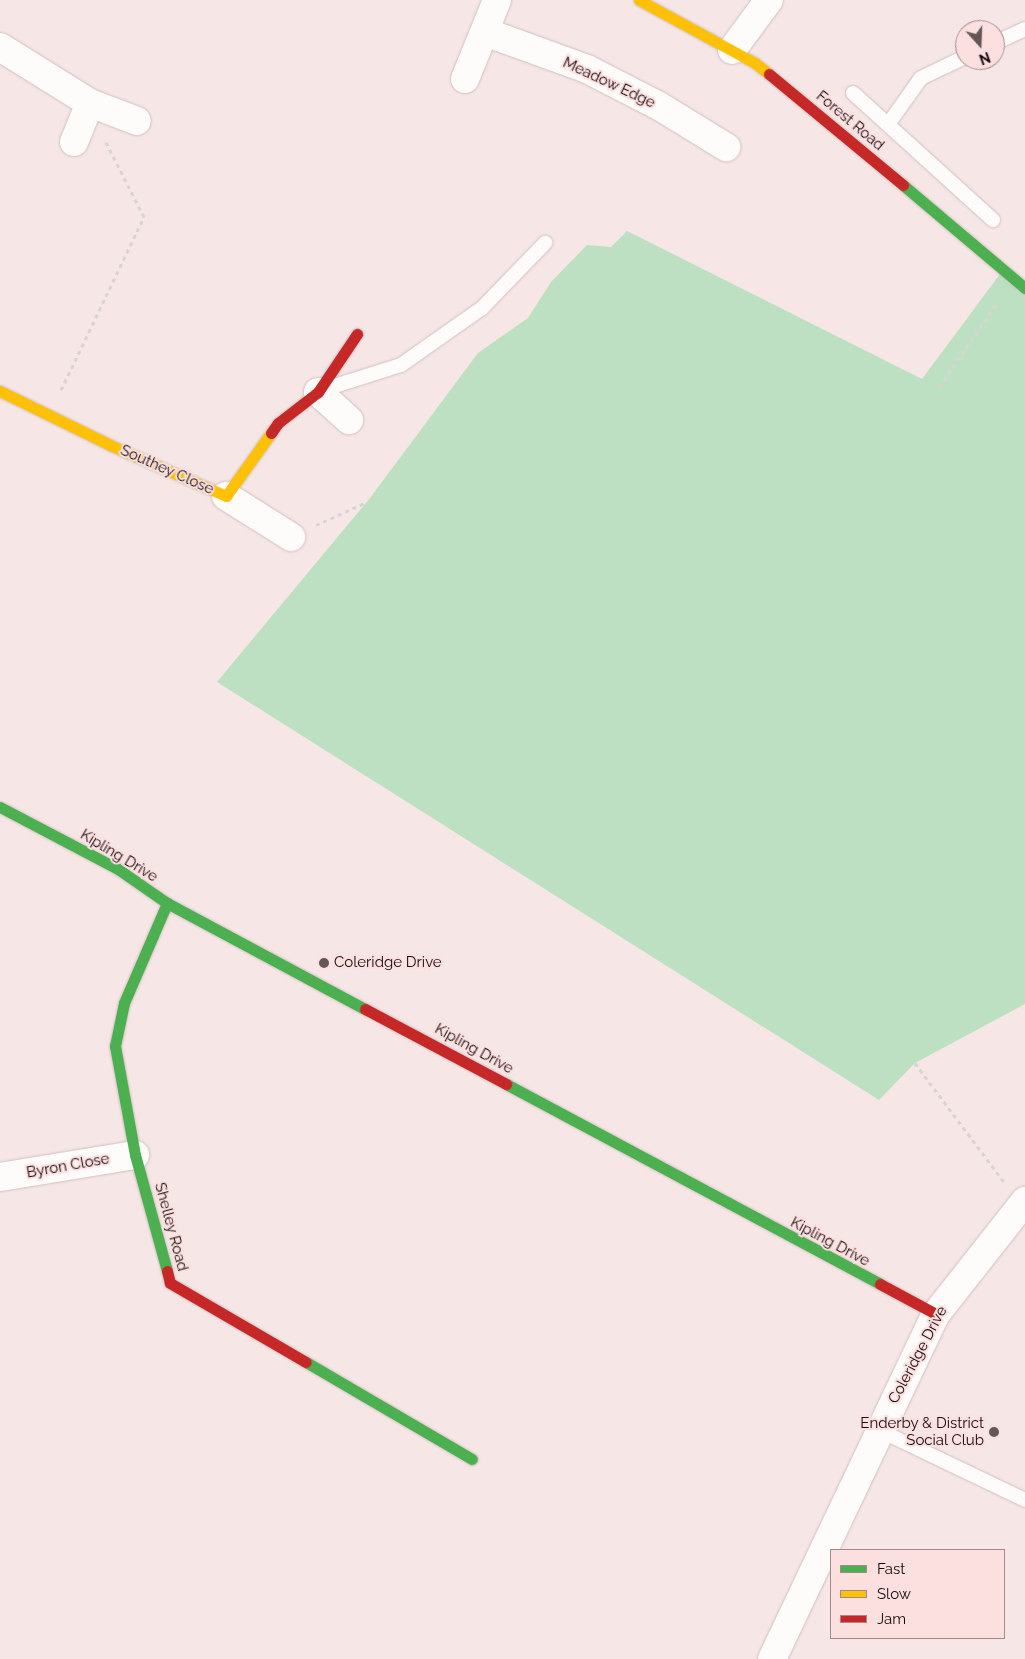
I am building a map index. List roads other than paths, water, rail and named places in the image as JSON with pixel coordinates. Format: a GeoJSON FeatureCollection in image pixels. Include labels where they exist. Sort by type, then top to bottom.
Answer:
{"type":"FeatureCollection","features":[{"type":"Feature","properties":{"kind":"street"},"geometry":{"type":"LineString","coordinates":[[465,79],[497,0]]}},
{"type":"Feature","properties":{"kind":"street","name":"Forest Road"},"geometry":{"type":"LineString","coordinates":[[639,0],[755,63],[838,129],[1025,288]]}},
{"type":"Feature","properties":{"kind":"street"},"geometry":{"type":"LineString","coordinates":[[732,50],[769,0]]}},
{"type":"Feature","properties":{"kind":"street","name":"Meadow Edge"},"geometry":{"type":"LineString","coordinates":[[485,32],[587,69],[659,106],[726,148]]}},
{"type":"Feature","properties":{"kind":"street"},"geometry":{"type":"LineString","coordinates":[[0,47],[90,103],[137,121]]}},
{"type":"Feature","properties":{"kind":"street"},"geometry":{"type":"LineString","coordinates":[[74,142],[90,103]]}},
{"type":"Feature","properties":{"kind":"street","name":"Southey Close"},"geometry":{"type":"LineString","coordinates":[[0,390],[110,444],[226,496],[278,423],[318,392],[357,334]]}},
{"type":"Feature","properties":{"kind":"street"},"geometry":{"type":"LineString","coordinates":[[318,392],[349,420]]}},
{"type":"Feature","properties":{"kind":"street"},"geometry":{"type":"LineString","coordinates":[[226,496],[291,537]]}},
{"type":"Feature","properties":{"kind":"street","name":"Kipling Drive"},"geometry":{"type":"LineString","coordinates":[[0,807],[118,869],[167,903],[936,1314]]}},
{"type":"Feature","properties":{"kind":"street","name":"Shelley Road"},"geometry":{"type":"LineString","coordinates":[[167,903],[124,1003],[115,1046],[135,1155],[170,1283],[472,1459]]}},
{"type":"Feature","properties":{"kind":"street","name":"Byron Close"},"geometry":{"type":"LineString","coordinates":[[0,1177],[135,1155]]}},
{"type":"Feature","properties":{"kind":"street","name":"Coleridge Drive"},"geometry":{"type":"LineString","coordinates":[[772,1659],[879,1430],[936,1314],[1023,1203]]}},
{"type":"Feature","properties":{"kind":"lane"},"geometry":{"type":"LineString","coordinates":[[1005,38],[1025,29]]}},
{"type":"Feature","properties":{"kind":"lane"},"geometry":{"type":"LineString","coordinates":[[888,123],[920,78],[955,62]]}},
{"type":"Feature","properties":{"kind":"lane"},"geometry":{"type":"LineString","coordinates":[[853,93],[888,123],[913,150],[993,220]]}},
{"type":"Feature","properties":{"kind":"lane"},"geometry":{"type":"LineString","coordinates":[[318,392],[401,365],[482,308],[545,243]]}},
{"type":"Feature","properties":{"kind":"lane"},"geometry":{"type":"LineString","coordinates":[[879,1430],[1025,1500]]}},
{"type":"Feature","properties":{"kind":"place","name":"Coleridge Drive"},"geometry":{"type":"Point","coordinates":[324,963]}},
{"type":"Feature","properties":{"kind":"place","name":"Enderby & District Social Club"},"geometry":{"type":"Point","coordinates":[994,1432]}}]}
